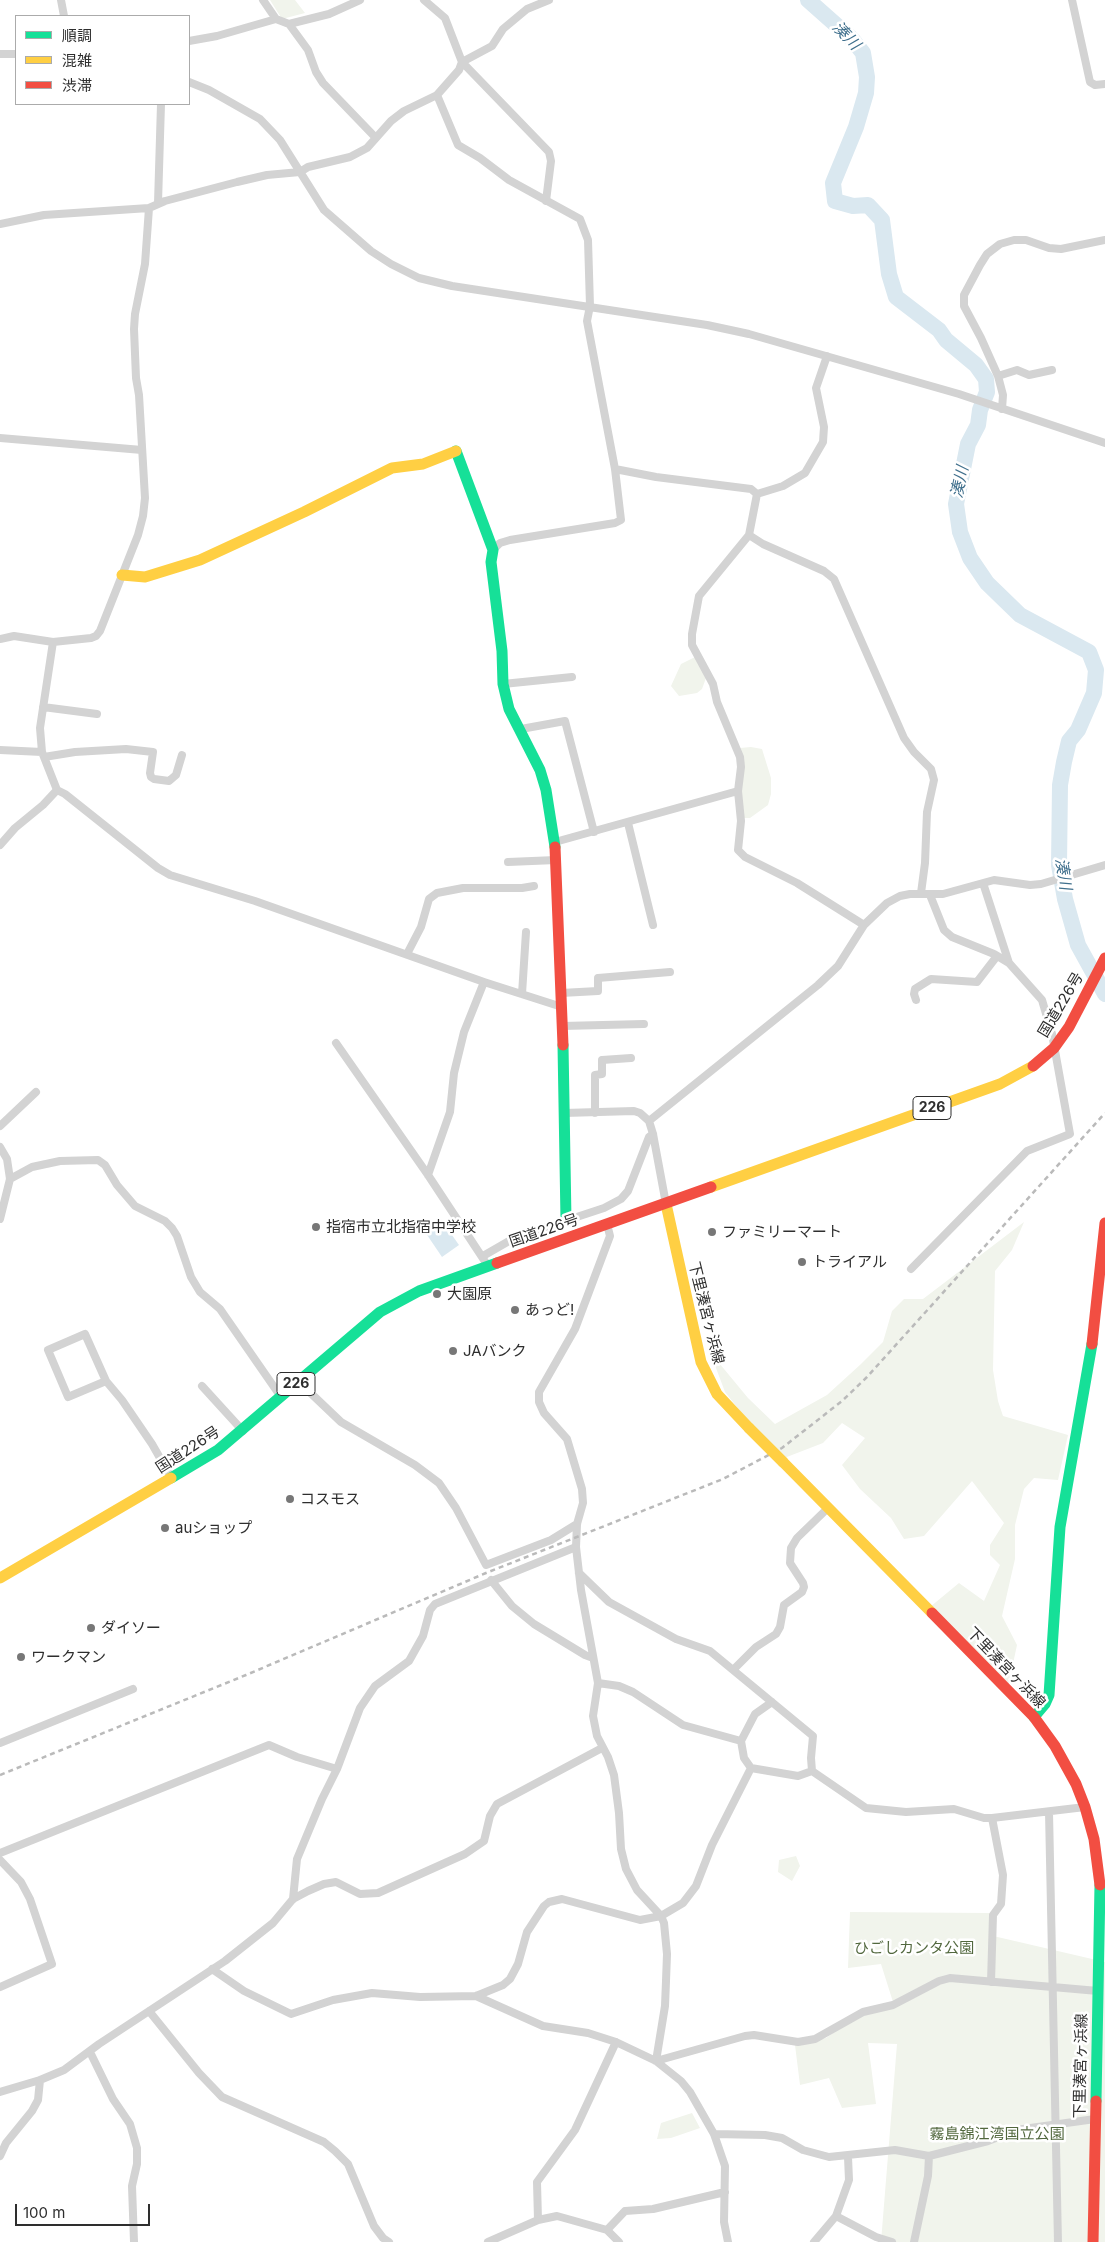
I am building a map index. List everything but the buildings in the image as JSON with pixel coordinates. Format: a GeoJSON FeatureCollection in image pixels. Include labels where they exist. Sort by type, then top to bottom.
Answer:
{"type":"FeatureCollection","features":[{"type":"Feature","properties":{"kind":"main road"},"geometry":{"type":"LineString","coordinates":[[122,575],[145,577],[200,560],[304,512],[392,468],[423,464],[457,451],[494,550],[491,562],[502,651],[503,684],[509,709],[542,777],[555,842],[562,1007],[566,1220]]}},
{"type":"Feature","properties":{"kind":"main road","name":"国道226号"},"geometry":{"type":"LineString","coordinates":[[0,1578],[172,1479],[218,1450],[243,1431],[380,1312],[419,1292],[486,1261],[666,1204],[1000,1084],[1028,1070],[1054,1048],[1069,1027],[1104,961]]}},
{"type":"Feature","properties":{"kind":"main road","name":"下里湊宮ヶ浜線"},"geometry":{"type":"LineString","coordinates":[[666,1204],[701,1362],[718,1394],[749,1428],[1034,1717],[1063,1760],[1086,1808],[1094,1839],[1099,1871],[1093,2242]]}},
{"type":"Feature","properties":{"kind":"main road"},"geometry":{"type":"LineString","coordinates":[[1034,1717],[1045,1704],[1049,1695],[1060,1527],[1087,1382],[1098,1302],[1105,1223]]}},
{"type":"Feature","properties":{"kind":"street"},"geometry":{"type":"LineString","coordinates":[[61,0],[64,15]]}},
{"type":"Feature","properties":{"kind":"street"},"geometry":{"type":"LineString","coordinates":[[263,0],[276,18],[289,24],[308,50],[316,72],[323,83],[375,137]]}},
{"type":"Feature","properties":{"kind":"street"},"geometry":{"type":"LineString","coordinates":[[289,24],[329,14],[360,0]]}},
{"type":"Feature","properties":{"kind":"street"},"geometry":{"type":"LineString","coordinates":[[424,0],[445,18],[462,62],[550,152],[551,161],[546,201]]}},
{"type":"Feature","properties":{"kind":"street"},"geometry":{"type":"LineString","coordinates":[[0,224],[44,215],[149,208],[267,175],[300,172],[308,167],[359,153],[390,120],[404,111],[437,96],[459,70],[462,62],[492,46],[503,29],[527,9],[549,0]]}},
{"type":"Feature","properties":{"kind":"street"},"geometry":{"type":"LineString","coordinates":[[1072,0],[1090,82],[1095,85],[1105,84]]}},
{"type":"Feature","properties":{"kind":"street"},"geometry":{"type":"LineString","coordinates":[[190,41],[217,36],[276,18]]}},
{"type":"Feature","properties":{"kind":"street"},"geometry":{"type":"LineString","coordinates":[[0,54],[15,54]]}},
{"type":"Feature","properties":{"kind":"street"},"geometry":{"type":"LineString","coordinates":[[190,82],[208,90],[260,119],[280,140],[324,210],[371,251],[404,272],[419,278],[452,286],[724,328],[827,356],[999,407],[1105,444]]}},
{"type":"Feature","properties":{"kind":"street"},"geometry":{"type":"LineString","coordinates":[[437,96],[458,145],[480,158],[508,180],[580,219],[584,225],[588,240],[590,306],[587,321],[615,469],[621,520],[615,523],[510,540],[500,543],[494,550]]}},
{"type":"Feature","properties":{"kind":"street"},"geometry":{"type":"LineString","coordinates":[[158,204],[161,105]]}},
{"type":"Feature","properties":{"kind":"street"},"geometry":{"type":"LineString","coordinates":[[0,638],[14,636],[53,642],[96,636],[100,631],[122,575],[143,516],[145,498],[134,329],[135,314],[145,264],[149,208]]}},
{"type":"Feature","properties":{"kind":"street"},"geometry":{"type":"LineString","coordinates":[[999,407],[1003,395],[998,376],[964,306],[964,296],[988,254],[1000,244],[1014,240],[1026,240],[1049,248],[1062,249],[1105,240]]}},
{"type":"Feature","properties":{"kind":"street"},"geometry":{"type":"LineString","coordinates":[[757,494],[784,486],[805,473],[823,442],[824,427],[816,388],[827,356]]}},
{"type":"Feature","properties":{"kind":"street"},"geometry":{"type":"LineString","coordinates":[[998,376],[1017,370],[1029,375],[1052,370]]}},
{"type":"Feature","properties":{"kind":"street"},"geometry":{"type":"LineString","coordinates":[[0,438],[142,450]]}},
{"type":"Feature","properties":{"kind":"street"},"geometry":{"type":"LineString","coordinates":[[615,469],[656,477],[752,489],[757,494]]}},
{"type":"Feature","properties":{"kind":"street"},"geometry":{"type":"LineString","coordinates":[[757,494],[749,535],[699,596],[692,634],[692,645],[712,684],[717,702],[740,757],[741,768],[738,791],[742,821],[738,850],[745,857],[789,879],[864,925]]}},
{"type":"Feature","properties":{"kind":"street"},"geometry":{"type":"LineString","coordinates":[[749,535],[763,544],[824,571],[834,579],[904,738],[914,752],[931,769],[934,780],[927,812],[925,894],[944,930],[952,938],[997,956],[1009,963],[1042,1000],[1054,1048],[1070,1134],[1028,1151],[911,1269]]}},
{"type":"Feature","properties":{"kind":"street"},"geometry":{"type":"LineString","coordinates":[[53,642],[40,728],[43,754],[57,790],[65,794],[158,868],[170,874],[255,901],[484,982],[562,1007]]}},
{"type":"Feature","properties":{"kind":"street"},"geometry":{"type":"LineString","coordinates":[[503,684],[572,677]]}},
{"type":"Feature","properties":{"kind":"street"},"geometry":{"type":"LineString","coordinates":[[43,707],[97,714]]}},
{"type":"Feature","properties":{"kind":"street"},"geometry":{"type":"LineString","coordinates":[[520,729],[565,720],[594,832]]}},
{"type":"Feature","properties":{"kind":"street"},"geometry":{"type":"LineString","coordinates":[[0,750],[43,754],[126,749],[153,752],[151,777],[169,781],[176,775],[182,755]]}},
{"type":"Feature","properties":{"kind":"street"},"geometry":{"type":"LineString","coordinates":[[0,845],[15,828],[43,805],[57,790]]}},
{"type":"Feature","properties":{"kind":"street"},"geometry":{"type":"LineString","coordinates":[[555,842],[738,791]]}},
{"type":"Feature","properties":{"kind":"street"},"geometry":{"type":"LineString","coordinates":[[628,822],[653,925]]}},
{"type":"Feature","properties":{"kind":"street"},"geometry":{"type":"LineString","coordinates":[[508,862],[556,860]]}},
{"type":"Feature","properties":{"kind":"street"},"geometry":{"type":"LineString","coordinates":[[649,1121],[818,985],[838,966],[864,925],[887,903],[900,896],[943,894],[994,880],[1030,885],[1040,884],[1105,865]]}},
{"type":"Feature","properties":{"kind":"street"},"geometry":{"type":"LineString","coordinates":[[982,883],[1009,963]]}},
{"type":"Feature","properties":{"kind":"street"},"geometry":{"type":"LineString","coordinates":[[407,954],[422,927],[429,899],[437,893],[463,888],[522,888],[534,886]]}},
{"type":"Feature","properties":{"kind":"street"},"geometry":{"type":"LineString","coordinates":[[522,994],[526,932]]}},
{"type":"Feature","properties":{"kind":"street"},"geometry":{"type":"LineString","coordinates":[[916,1000],[915,989],[931,979],[977,982],[997,956]]}},
{"type":"Feature","properties":{"kind":"street"},"geometry":{"type":"LineString","coordinates":[[561,993],[598,991],[598,978],[670,972]]}},
{"type":"Feature","properties":{"kind":"street"},"geometry":{"type":"LineString","coordinates":[[428,1175],[450,1112],[454,1073],[464,1032],[484,982]]}},
{"type":"Feature","properties":{"kind":"street"},"geometry":{"type":"LineString","coordinates":[[562,1026],[644,1024]]}},
{"type":"Feature","properties":{"kind":"street"},"geometry":{"type":"LineString","coordinates":[[336,1043],[486,1261],[516,1237],[604,1208],[621,1199],[628,1191],[649,1138],[653,1134]]}},
{"type":"Feature","properties":{"kind":"street"},"geometry":{"type":"LineString","coordinates":[[596,1113],[595,1075],[602,1074],[602,1060],[631,1058]]}},
{"type":"Feature","properties":{"kind":"street"},"geometry":{"type":"LineString","coordinates":[[0,1126],[36,1092]]}},
{"type":"Feature","properties":{"kind":"street"},"geometry":{"type":"LineString","coordinates":[[564,1113],[634,1112],[640,1113],[649,1121],[666,1204]]}},
{"type":"Feature","properties":{"kind":"street"},"geometry":{"type":"LineString","coordinates":[[0,1147],[7,1159],[10,1179],[0,1219]]}},
{"type":"Feature","properties":{"kind":"street"},"geometry":{"type":"LineString","coordinates":[[10,1179],[32,1167],[60,1161],[98,1160],[106,1165],[117,1185],[135,1206],[165,1221],[172,1228],[177,1236],[191,1277],[200,1292],[220,1309],[281,1397]]}},
{"type":"Feature","properties":{"kind":"street"},"geometry":{"type":"LineString","coordinates":[[607,1224],[610,1236],[575,1329],[539,1392],[539,1402],[544,1413],[567,1439],[573,1453],[582,1490],[583,1503],[577,1524],[576,1547],[598,1683],[592,1716],[594,1727],[602,1748],[608,1756],[614,1775],[621,1849],[626,1869],[637,1890],[661,1916],[664,1923],[667,1954],[665,2006],[656,2062]]}},
{"type":"Feature","properties":{"kind":"street"},"geometry":{"type":"LineString","coordinates":[[106,1381],[68,1397],[48,1350],[85,1334],[106,1381],[122,1400],[152,1444],[172,1479]]}},
{"type":"Feature","properties":{"kind":"street"},"geometry":{"type":"LineString","coordinates":[[299,1382],[340,1422],[415,1465],[439,1483],[456,1508],[486,1565],[551,1540],[577,1524]]}},
{"type":"Feature","properties":{"kind":"street"},"geometry":{"type":"LineString","coordinates":[[202,1386],[243,1431]]}},
{"type":"Feature","properties":{"kind":"street"},"geometry":{"type":"LineString","coordinates":[[733,1670],[756,1647],[776,1634],[780,1627],[784,1605],[802,1592],[803,1583],[790,1563],[791,1548],[797,1538],[828,1508]]}},
{"type":"Feature","properties":{"kind":"street"},"geometry":{"type":"LineString","coordinates":[[293,1899],[297,1859],[322,1799],[337,1770],[366,1697],[381,1681],[409,1661],[423,1636],[430,1610],[435,1604],[576,1547]]}},
{"type":"Feature","properties":{"kind":"street"},"geometry":{"type":"LineString","coordinates":[[579,1573],[609,1602],[676,1640],[710,1651],[772,1702],[812,1736],[812,1771]]}},
{"type":"Feature","properties":{"kind":"street"},"geometry":{"type":"LineString","coordinates":[[491,1580],[512,1606],[534,1624],[585,1656],[593,1658]]}},
{"type":"Feature","properties":{"kind":"street"},"geometry":{"type":"LineString","coordinates":[[598,1683],[619,1686],[633,1692],[682,1726],[741,1741]]}},
{"type":"Feature","properties":{"kind":"street"},"geometry":{"type":"LineString","coordinates":[[0,1743],[133,1689]]}},
{"type":"Feature","properties":{"kind":"street"},"geometry":{"type":"LineString","coordinates":[[772,1702],[756,1714],[741,1741],[744,1758],[751,1768],[798,1776],[812,1771]]}},
{"type":"Feature","properties":{"kind":"street"},"geometry":{"type":"LineString","coordinates":[[0,1853],[269,1745],[297,1757],[337,1770]]}},
{"type":"Feature","properties":{"kind":"street"},"geometry":{"type":"LineString","coordinates":[[0,2092],[40,2080],[64,2070],[242,1948],[273,1923],[293,1899],[329,1882],[336,1882],[360,1894],[378,1893],[465,1854],[484,1841],[490,1816],[497,1804],[602,1748]]}},
{"type":"Feature","properties":{"kind":"street"},"geometry":{"type":"LineString","coordinates":[[212,1969],[244,1991],[291,2014],[333,2000],[372,1992],[420,1997],[476,1996],[503,1985],[510,1979],[518,1964],[527,1932],[544,1906],[549,1902],[562,1899],[640,1920],[661,1916],[683,1903],[691,1894],[712,1845],[751,1768]]}},
{"type":"Feature","properties":{"kind":"street"},"geometry":{"type":"LineString","coordinates":[[812,1771],[866,1808],[906,1812],[954,1809],[984,1818],[1086,1808]]}},
{"type":"Feature","properties":{"kind":"street"},"geometry":{"type":"LineString","coordinates":[[1049,1812],[1058,2242]]}},
{"type":"Feature","properties":{"kind":"street"},"geometry":{"type":"LineString","coordinates":[[992,1818],[1003,1875],[1001,1904],[994,1915],[992,1982]]}},
{"type":"Feature","properties":{"kind":"street"},"geometry":{"type":"LineString","coordinates":[[0,1860],[26,1890],[52,1964],[0,1987]]}},
{"type":"Feature","properties":{"kind":"street"},"geometry":{"type":"LineString","coordinates":[[656,2062],[745,2036],[754,2035],[798,2042],[806,2041],[826,2034],[857,2014],[893,2005],[939,1981],[959,1978],[1098,1991]]}},
{"type":"Feature","properties":{"kind":"street"},"geometry":{"type":"LineString","coordinates":[[476,1996],[543,2026],[588,2033],[616,2042],[656,2062],[681,2082],[690,2092],[714,2134],[725,2166],[724,2222],[728,2242]]}},
{"type":"Feature","properties":{"kind":"street"},"geometry":{"type":"LineString","coordinates":[[149,2011],[199,2073],[222,2097],[324,2142],[335,2151],[348,2164],[374,2226],[383,2238],[389,2242]]}},
{"type":"Feature","properties":{"kind":"street"},"geometry":{"type":"LineString","coordinates":[[538,2220],[536,2182],[575,2130],[616,2042]]}},
{"type":"Feature","properties":{"kind":"street"},"geometry":{"type":"LineString","coordinates":[[90,2052],[113,2099],[130,2124],[138,2148],[137,2164],[132,2186],[134,2242]]}},
{"type":"Feature","properties":{"kind":"street"},"geometry":{"type":"LineString","coordinates":[[0,2156],[6,2143],[32,2111],[38,2100],[40,2080]]}},
{"type":"Feature","properties":{"kind":"street"},"geometry":{"type":"LineString","coordinates":[[714,2134],[765,2135],[782,2138],[816,2155],[829,2157],[848,2157],[896,2150],[929,2156],[988,2141],[1016,2130],[1095,2119]]}},
{"type":"Feature","properties":{"kind":"street"},"geometry":{"type":"LineString","coordinates":[[914,2242],[928,2176],[929,2156]]}},
{"type":"Feature","properties":{"kind":"street"},"geometry":{"type":"LineString","coordinates":[[814,2242],[836,2216],[849,2180],[848,2157]]}},
{"type":"Feature","properties":{"kind":"street"},"geometry":{"type":"LineString","coordinates":[[606,2230],[625,2211],[653,2209],[725,2192]]}},
{"type":"Feature","properties":{"kind":"street"},"geometry":{"type":"LineString","coordinates":[[488,2242],[538,2220],[557,2216],[606,2230],[619,2242]]}},
{"type":"Feature","properties":{"kind":"street"},"geometry":{"type":"LineString","coordinates":[[836,2216],[876,2237],[892,2242]]}},
{"type":"Feature","properties":{"kind":"green space"},"geometry":{"type":"Polygon","coordinates":[[[270,0],[295,0],[305,13],[282,19],[270,0]]]}},
{"type":"Feature","properties":{"kind":"green space"},"geometry":{"type":"Polygon","coordinates":[[[695,657],[706,678],[702,689],[697,693],[679,696],[671,686],[681,664],[695,657]]]}},
{"type":"Feature","properties":{"kind":"green space"},"geometry":{"type":"Polygon","coordinates":[[[740,748],[762,749],[771,778],[771,794],[768,805],[750,818],[744,818],[741,792],[744,761],[740,748]]]}},
{"type":"Feature","properties":{"kind":"green space"},"geometry":{"type":"Polygon","coordinates":[[[1024,1222],[1012,1250],[995,1271],[993,1370],[998,1401],[1003,1416],[1068,1435],[1058,1480],[1034,1478],[1024,1489],[1015,1525],[1015,1559],[1002,1616],[1017,1645],[1008,1687],[930,1607],[959,1583],[984,1601],[1000,1565],[990,1555],[990,1545],[1004,1523],[972,1481],[924,1536],[904,1539],[891,1518],[860,1489],[842,1465],[865,1438],[842,1423],[823,1443],[779,1460],[725,1392],[710,1352],[748,1398],[775,1424],[827,1395],[861,1364],[883,1342],[892,1311],[904,1299],[923,1299],[1024,1222]]]}},
{"type":"Feature","properties":{"kind":"green space"},"geometry":{"type":"Polygon","coordinates":[[[796,1856],[800,1866],[792,1881],[778,1872],[779,1860],[796,1856]]]}},
{"type":"Feature","properties":{"kind":"green space","name":"霧島錦江湾国立公園"},"geometry":{"type":"Polygon","coordinates":[[[850,1912],[990,1913],[989,1935],[1105,1962],[1105,2242],[881,2242],[897,2044],[868,2043],[876,2104],[842,2108],[829,2078],[800,2085],[795,2045],[826,2038],[858,2016],[893,2002],[881,1964],[848,1968],[850,1912]]]}},
{"type":"Feature","properties":{"kind":"green space"},"geometry":{"type":"Polygon","coordinates":[[[692,2113],[700,2128],[671,2138],[657,2139],[661,2123],[692,2113]]]}},
{"type":"Feature","properties":{"kind":"shaded area"},"geometry":{"type":"Polygon","coordinates":[[[440,1218],[459,1245],[442,1257],[423,1229],[440,1218]]]}},
{"type":"Feature","properties":{"kind":"waterway","name":"湊川"},"geometry":{"type":"LineString","coordinates":[[808,0],[852,39],[863,53],[867,77],[866,93],[856,127],[833,183],[835,201],[853,206],[868,205],[882,220],[889,274],[896,297],[939,330],[946,340],[976,365],[986,379],[987,392],[980,410],[978,425],[968,444],[956,504],[960,532],[970,558],[987,583],[1020,615],[1089,652],[1096,670],[1094,693],[1078,730],[1069,741],[1064,762],[1060,785],[1059,865],[1065,899],[1078,945],[1105,994]]}},
{"type":"Feature","properties":{"kind":"railway"},"geometry":{"type":"LineString","coordinates":[[0,1775],[246,1675],[486,1573],[723,1479],[782,1448],[842,1401],[867,1377],[1105,1113]]}},
{"type":"Feature","properties":{"kind":"traffic: fast"},"geometry":{"type":"LineString","coordinates":[[456,451],[493,550],[491,562],[502,651],[503,684],[509,709],[540,770],[546,790],[555,847]]}},
{"type":"Feature","properties":{"kind":"traffic: fast"},"geometry":{"type":"LineString","coordinates":[[563,1045],[566,1220]]}},
{"type":"Feature","properties":{"kind":"traffic: fast"},"geometry":{"type":"LineString","coordinates":[[171,1478],[218,1450],[380,1312],[419,1291],[497,1263]]}},
{"type":"Feature","properties":{"kind":"traffic: fast"},"geometry":{"type":"LineString","coordinates":[[1034,1717],[1045,1704],[1049,1695],[1060,1527],[1092,1344]]}},
{"type":"Feature","properties":{"kind":"traffic: fast"},"geometry":{"type":"LineString","coordinates":[[1096,2101],[1100,1885]]}},
{"type":"Feature","properties":{"kind":"traffic: slow"},"geometry":{"type":"LineString","coordinates":[[122,575],[145,577],[200,560],[304,512],[392,468],[423,464],[456,451]]}},
{"type":"Feature","properties":{"kind":"traffic: slow"},"geometry":{"type":"LineString","coordinates":[[711,1187],[1000,1084],[1033,1066]]}},
{"type":"Feature","properties":{"kind":"traffic: slow"},"geometry":{"type":"LineString","coordinates":[[666,1204],[701,1362],[717,1394],[749,1428]]}},
{"type":"Feature","properties":{"kind":"traffic: slow"},"geometry":{"type":"LineString","coordinates":[[749,1428],[783,1462]]}},
{"type":"Feature","properties":{"kind":"traffic: slow"},"geometry":{"type":"LineString","coordinates":[[783,1462],[932,1613]]}},
{"type":"Feature","properties":{"kind":"traffic: slow"},"geometry":{"type":"LineString","coordinates":[[0,1578],[171,1478]]}},
{"type":"Feature","properties":{"kind":"traffic: jam"},"geometry":{"type":"LineString","coordinates":[[555,847],[563,1045]]}},
{"type":"Feature","properties":{"kind":"traffic: jam"},"geometry":{"type":"LineString","coordinates":[[1033,1066],[1054,1048],[1069,1027],[1105,958]]}},
{"type":"Feature","properties":{"kind":"traffic: jam"},"geometry":{"type":"LineString","coordinates":[[497,1263],[711,1187]]}},
{"type":"Feature","properties":{"kind":"traffic: jam"},"geometry":{"type":"LineString","coordinates":[[1092,1344],[1105,1223]]}},
{"type":"Feature","properties":{"kind":"traffic: jam"},"geometry":{"type":"LineString","coordinates":[[932,1613],[1034,1717],[1055,1746],[1076,1784],[1085,1807],[1094,1839],[1100,1885]]}},
{"type":"Feature","properties":{"kind":"traffic: jam"},"geometry":{"type":"LineString","coordinates":[[1093,2242],[1096,2101]]}},
{"type":"Feature","properties":{"kind":"place","name":"指宿市立北指宿中学校"},"geometry":{"type":"Point","coordinates":[316,1227]}},
{"type":"Feature","properties":{"kind":"place","name":"ファミリーマート"},"geometry":{"type":"Point","coordinates":[712,1232]}},
{"type":"Feature","properties":{"kind":"place","name":"トライアル"},"geometry":{"type":"Point","coordinates":[802,1262]}},
{"type":"Feature","properties":{"kind":"place","name":"大園原"},"geometry":{"type":"Point","coordinates":[437,1294]}},
{"type":"Feature","properties":{"kind":"place","name":"あっど!"},"geometry":{"type":"Point","coordinates":[515,1310]}},
{"type":"Feature","properties":{"kind":"place","name":"JAバンク"},"geometry":{"type":"Point","coordinates":[453,1351]}},
{"type":"Feature","properties":{"kind":"place","name":"コスモス"},"geometry":{"type":"Point","coordinates":[290,1499]}},
{"type":"Feature","properties":{"kind":"place","name":"auショップ"},"geometry":{"type":"Point","coordinates":[165,1528]}},
{"type":"Feature","properties":{"kind":"place","name":"ダイソー"},"geometry":{"type":"Point","coordinates":[91,1628]}},
{"type":"Feature","properties":{"kind":"place","name":"ワークマン"},"geometry":{"type":"Point","coordinates":[21,1657]}},
{"type":"Feature","properties":{"kind":"park label","name":"ひごしカンタ公園"},"geometry":{"type":"Point","coordinates":[914,1948]}}]}
